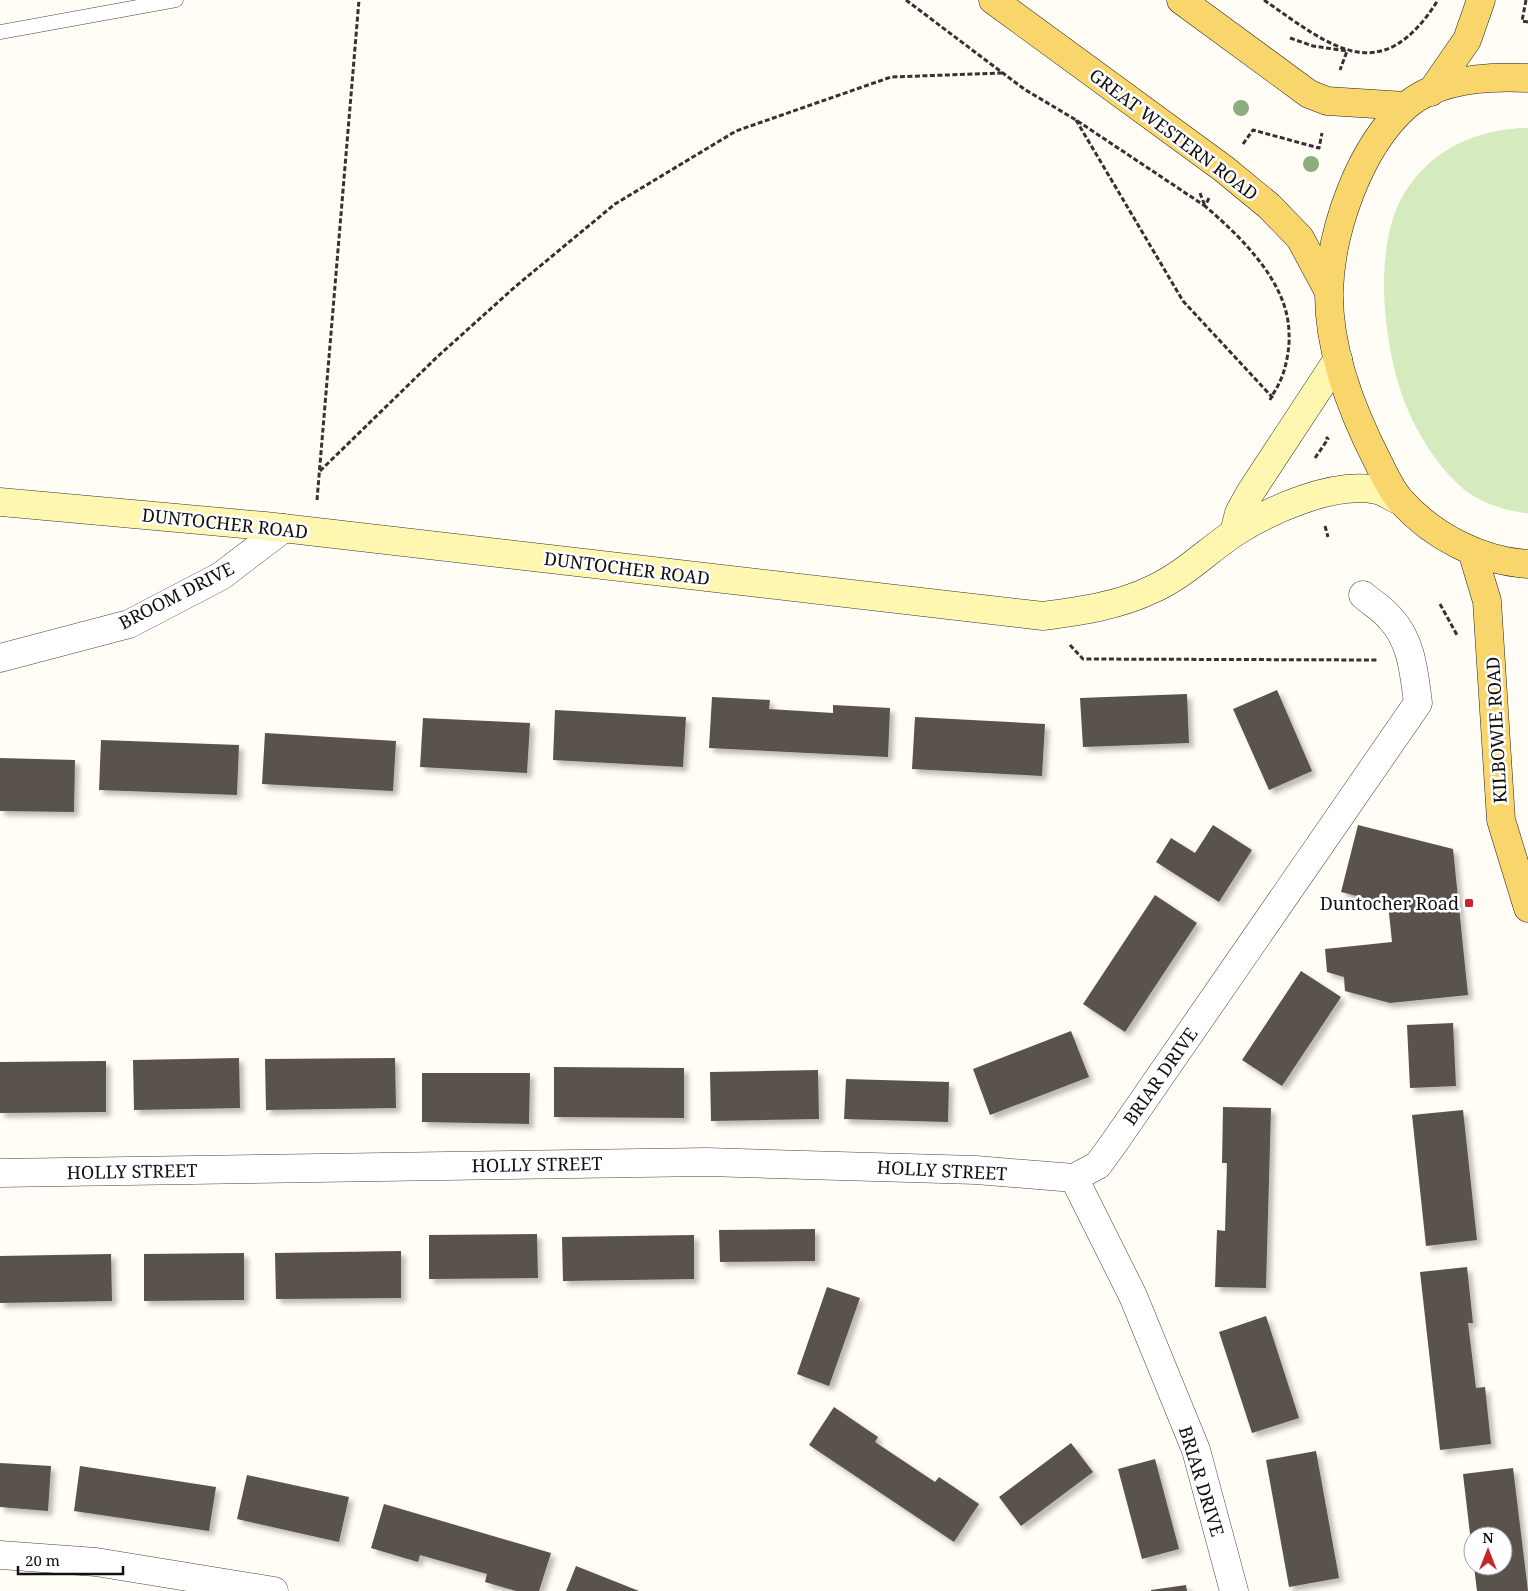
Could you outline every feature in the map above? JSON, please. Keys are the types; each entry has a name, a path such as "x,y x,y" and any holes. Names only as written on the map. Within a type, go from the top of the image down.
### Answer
{"main road":[{"name":"GREAT WESTERN ROAD","path":"993,0 1224,169 1269,206 1300,238 1329,292"},
{"path":"1182,0 1309,94 1327,100 1406,106"},
{"path":"1431,92 1467,40 1481,0"},
{"path":"1528,78 1480,78 1431,92 1406,106 1370,152 1345,206 1337,234 1329,292 1338,359 1355,412 1368,443 1401,501 1433,529 1472,551 1489,557 1528,564"},
{"path":"1234,533 1239,513 1250,493 1338,359"},
{"name":"DUNTOCHER ROAD","path":"0,502 284,528 1043,616 1100,608 1154,589 1200,561 1234,533 1297,501 1318,495 1360,488 1378,491 1401,501"},
{"name":"KILBOWIE ROAD","path":"1472,551 1487,601 1501,820 1528,908"}],"street":[{"name":"BROOM DRIVE","path":"0,658 129,624 221,576 284,528"},
{"name":"BRIAR DRIVE","path":"1234,1591 1196,1450 1133,1296 1074,1178 1098,1165 1114,1144 1418,703 1411,654 1401,632 1390,618 1363,595"},
{"name":"HOLLY STREET","path":"0,1173 707,1162 976,1170 1074,1178"},
{"path":"0,1555 96,1562 274,1591"}],"lane":[{"path":"0,32 176,0"}],"path":[{"path":"315,532 359,0"},
{"path":"906,0 1024,90 1076,120 1205,206"},
{"path":"1264,0 1325,42 1347,51 1365,53 1402,42 1418,27 1438,0"},
{"path":"1526,0 1522,21 1528,22"},
{"path":"320,471 437,358 509,292 615,204 736,131 891,77 1002,73"},
{"path":"1076,120 1183,301 1271,397 1328,439 1311,463 1328,537"},
{"path":"1043,616 1084,659 1381,660"}],"green space":[{"path":"1528,128 1528,513 1491,505 1473,496 1450,476 1428,447 1410,414 1397,379 1386,323 1384,293 1385,263 1389,234 1397,208 1409,186 1431,161 1457,144 1487,133"}],"building":[{"path":"1277,690 1312,771 1269,790 1233,709"},
{"path":"1187,694 1189,743 1083,747 1080,698"},
{"path":"712,697 770,700 769,709 833,713 833,705 890,708 888,757 709,748"},
{"path":"555,710 686,717 683,767 553,760"},
{"path":"915,717 1045,724 1042,776 912,769"},
{"path":"423,718 530,723 527,773 420,767"},
{"path":"265,733 396,741 393,791 262,784"},
{"path":"101,740 239,745 237,795 99,790"},
{"path":"0,758 75,760 74,812 0,811"},
{"path":"1213,825 1252,850 1219,902 1156,862 1171,838 1195,853"},
{"path":"1358,825 1453,849 1468,995 1390,1003 1345,991 1344,977 1327,972 1325,949 1392,942 1388,904 1341,892"},
{"path":"1155,895 1197,923 1125,1032 1083,1004"},
{"path":"1301,971 1341,997 1282,1086 1242,1060"},
{"path":"1453,1023 1456,1086 1410,1088 1407,1025"},
{"path":"1071,1031 1089,1077 990,1115 973,1069"},
{"path":"239,1058 240,1108 134,1110 133,1060"},
{"path":"395,1058 396,1108 266,1110 265,1059"},
{"path":"106,1061 106,1112 0,1113 0,1062"},
{"path":"554,1067 684,1068 684,1118 554,1117"},
{"path":"818,1070 819,1119 711,1121 710,1072"},
{"path":"422,1073 530,1073 529,1124 422,1122"},
{"path":"846,1079 949,1082 948,1122 844,1119"},
{"path":"1223,1107 1271,1108 1266,1288 1215,1287 1217,1230 1225,1231 1227,1163 1222,1163"},
{"path":"1463,1110 1477,1240 1426,1246 1412,1115"},
{"path":"815,1229 815,1261 720,1262 719,1230"},
{"path":"537,1234 538,1278 429,1279 429,1235"},
{"path":"694,1235 694,1279 563,1281 562,1237"},
{"path":"401,1251 401,1298 276,1299 275,1253"},
{"path":"244,1253 244,1300 144,1301 144,1254"},
{"path":"111,1254 112,1301 0,1303 0,1256"},
{"path":"1467,1267 1473,1323 1468,1323 1476,1388 1485,1387 1491,1444 1440,1450 1420,1272"},
{"path":"827,1287 860,1298 829,1386 797,1374"},
{"path":"1266,1316 1299,1418 1252,1433 1219,1332"},
{"path":"834,1407 878,1437 875,1442 935,1482 939,1477 979,1504 954,1542 809,1445"},
{"path":"1071,1443 1093,1472 1021,1526 999,1497"},
{"path":"1316,1451 1339,1578 1289,1587 1266,1460"},
{"path":"1155,1459 1179,1549 1142,1559 1118,1469"},
{"path":"0,1463 51,1466 48,1511 0,1507"},
{"path":"80,1466 216,1487 209,1531 74,1511"},
{"path":"1513,1468 1528,1591 1477,1591 1475,1576 1513,1576 1513,1526 1469,1526 1463,1474"},
{"path":"247,1475 349,1497 339,1542 237,1519"},
{"path":"384,1504 551,1553 539,1591 516,1591 485,1582 487,1574 420,1555 418,1562 371,1548"},
{"path":"576,1566 639,1591 566,1591"},
{"path":"1186,1585 1187,1591 1151,1591 1151,1590"}],"place":[{"name":"Duntocher Road","path":"1469,903"}]}
